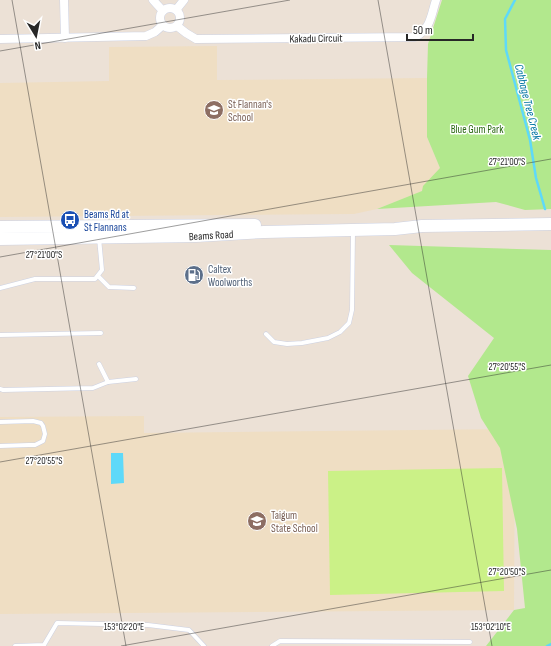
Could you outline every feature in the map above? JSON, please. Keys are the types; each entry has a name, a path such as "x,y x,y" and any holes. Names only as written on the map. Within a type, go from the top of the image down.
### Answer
{"main road":[{"name":"Beams Road","path":"0,226 396,223 422,226"},
{"name":"Beams Road","path":"0,239 196,236 422,226 551,224"}],"street":[{"path":"64,0 65,38"},
{"path":"153,0 163,11"},
{"path":"176,10 184,0"},
{"name":"Kakadu Circuit","path":"177,26 186,34 196,39 415,37 425,31 429,24 436,0"},
{"path":"168,8 176,10 181,18 179,24 171,28 163,25 160,17 163,11 168,8"},
{"path":"0,39 146,36 155,32 163,25"}],"lane":[{"path":"0,288 36,279 95,279 102,270 97,225"},
{"path":"266,334 274,342 287,344 328,338 340,332 349,323 352,310 353,230"},
{"path":"98,276 109,288 134,288"},
{"path":"0,335 101,333"},
{"path":"99,364 108,382"},
{"path":"0,389 93,388 108,382 136,379"},
{"path":"0,422 37,422 43,426 45,434 43,441 35,445 0,446"},
{"path":"15,646 44,645 57,622 148,625 189,630 204,646"},
{"path":"272,646 280,641 470,642"}],"shaded area":[{"name":"St Flannan's School","path":"217,46 217,80 427,78 427,137 446,182 377,209 354,214 0,217 0,83 109,81 109,47"},
{"name":"Taigum State School","path":"144,416 144,433 515,429 514,610 0,614 0,417"}],"green space":[{"name":"Blue Gum Park","path":"442,0 551,0 551,209 525,210 496,202 377,209 422,191 423,186 440,168 427,137 427,78 428,44"},
{"path":"389,245 551,250 551,646 486,646 514,610 525,608 517,529 500,448 481,418 468,376 494,338 412,273"},
{"path":"502,468 504,591 330,595 328,471"}],"water":[{"path":"111,453 123,453 124,483 111,484"}],"waterway":[{"name":"Cabbage Tree Creek","path":"515,0 505,19 506,50 530,140 536,178 545,209"},
{"name":"Cabbage Tree Creek","path":"547,646 551,644"}],"place":[{"name":"St Flannan's School","path":"214,110"},
{"name":"Beams Rd at St Flannans","path":"70,220"},
{"name":"Caltex Woolworths","path":"194,275"},
{"name":"Taigum State School","path":"257,521"}]}
